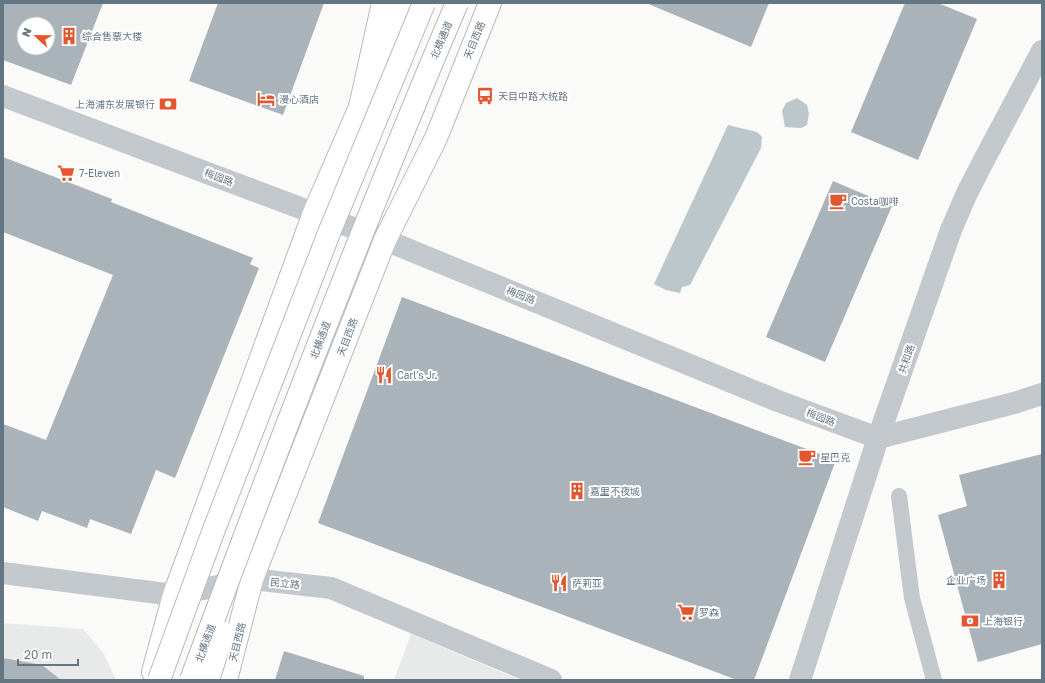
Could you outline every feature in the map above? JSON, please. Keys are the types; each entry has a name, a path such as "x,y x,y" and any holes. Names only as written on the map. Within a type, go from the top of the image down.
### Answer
{"main road":[{"path":"360,107 383,3"},
{"path":"150,680 174,595 314,213 360,107 402,3"},
{"path":"159,680 328,233 424,3"},
{"name":"北横通道","path":"191,680 356,245 457,3"},
{"name":"天目西路","path":"226,680 252,579 385,240 436,138 490,3"},
{"path":"208,680 248,552 272,464"},
{"path":"203,680 220,624 252,579"}],"street":[{"name":"共和路","path":"800,680 878,438 937,268 967,193 1042,51"},
{"name":"梅园路","path":"3,96 385,240 778,401 878,438"},
{"path":"878,438 1014,403 1042,394"},
{"path":"900,496 912,598 934,680"},
{"name":"民立路","path":"3,573 174,595 252,579 331,588 551,680"}],"shaded area":[{"path":"797,98 807,105 809,114 807,125 801,128 785,127 782,111 786,103"},
{"path":"728,125 757,132 762,137 761,148 690,285 682,287 680,293 666,290 654,284"},
{"path":"3,623 83,629 104,654 116,680 3,680"},
{"path":"411,634 520,680 394,680"}],"building":[{"name":"综合售票大楼","path":"3,3 103,3 71,85 3,60"},
{"path":"218,3 324,3 283,115 189,81"},
{"path":"646,3 769,3 751,47"},
{"path":"905,3 938,3 977,19 918,160 851,132"},
{"path":"3,157 112,199 111,202 253,258 250,264 259,268 175,478 156,470 131,534 90,519 87,528 42,511 38,521 3,507 3,424 46,440 113,275 3,232"},
{"path":"833,181 892,206 825,362 766,337"},
{"name":"嘉里不夜城","path":"402,297 836,460 754,680 737,680 318,523"},
{"name":"企业广场","path":"1042,454 1042,644 978,662 938,515 967,506 959,475"},
{"path":"284,651 364,676 364,680 275,680"},
{"path":"3,658 42,665 61,680 3,680"}],"place":[{"name":"综合售票大楼","path":"69,36"},
{"name":"天目中路大统路","path":"485,96"},
{"name":"漫心酒店","path":"266,99"},
{"name":"上海浦东发展银行","path":"168,104"},
{"name":"7-Eleven","path":"66,173"},
{"name":"Costa咖啡","path":"838,201"},
{"name":"Carl's Jr.","path":"384,375"},
{"name":"星巴克","path":"807,457"},
{"name":"嘉里不夜城","path":"577,491"},
{"name":"企业广场","path":"999,580"},
{"name":"萨莉亚","path":"559,583"},
{"name":"罗森","path":"686,612"},
{"name":"上海银行","path":"970,621"}]}
